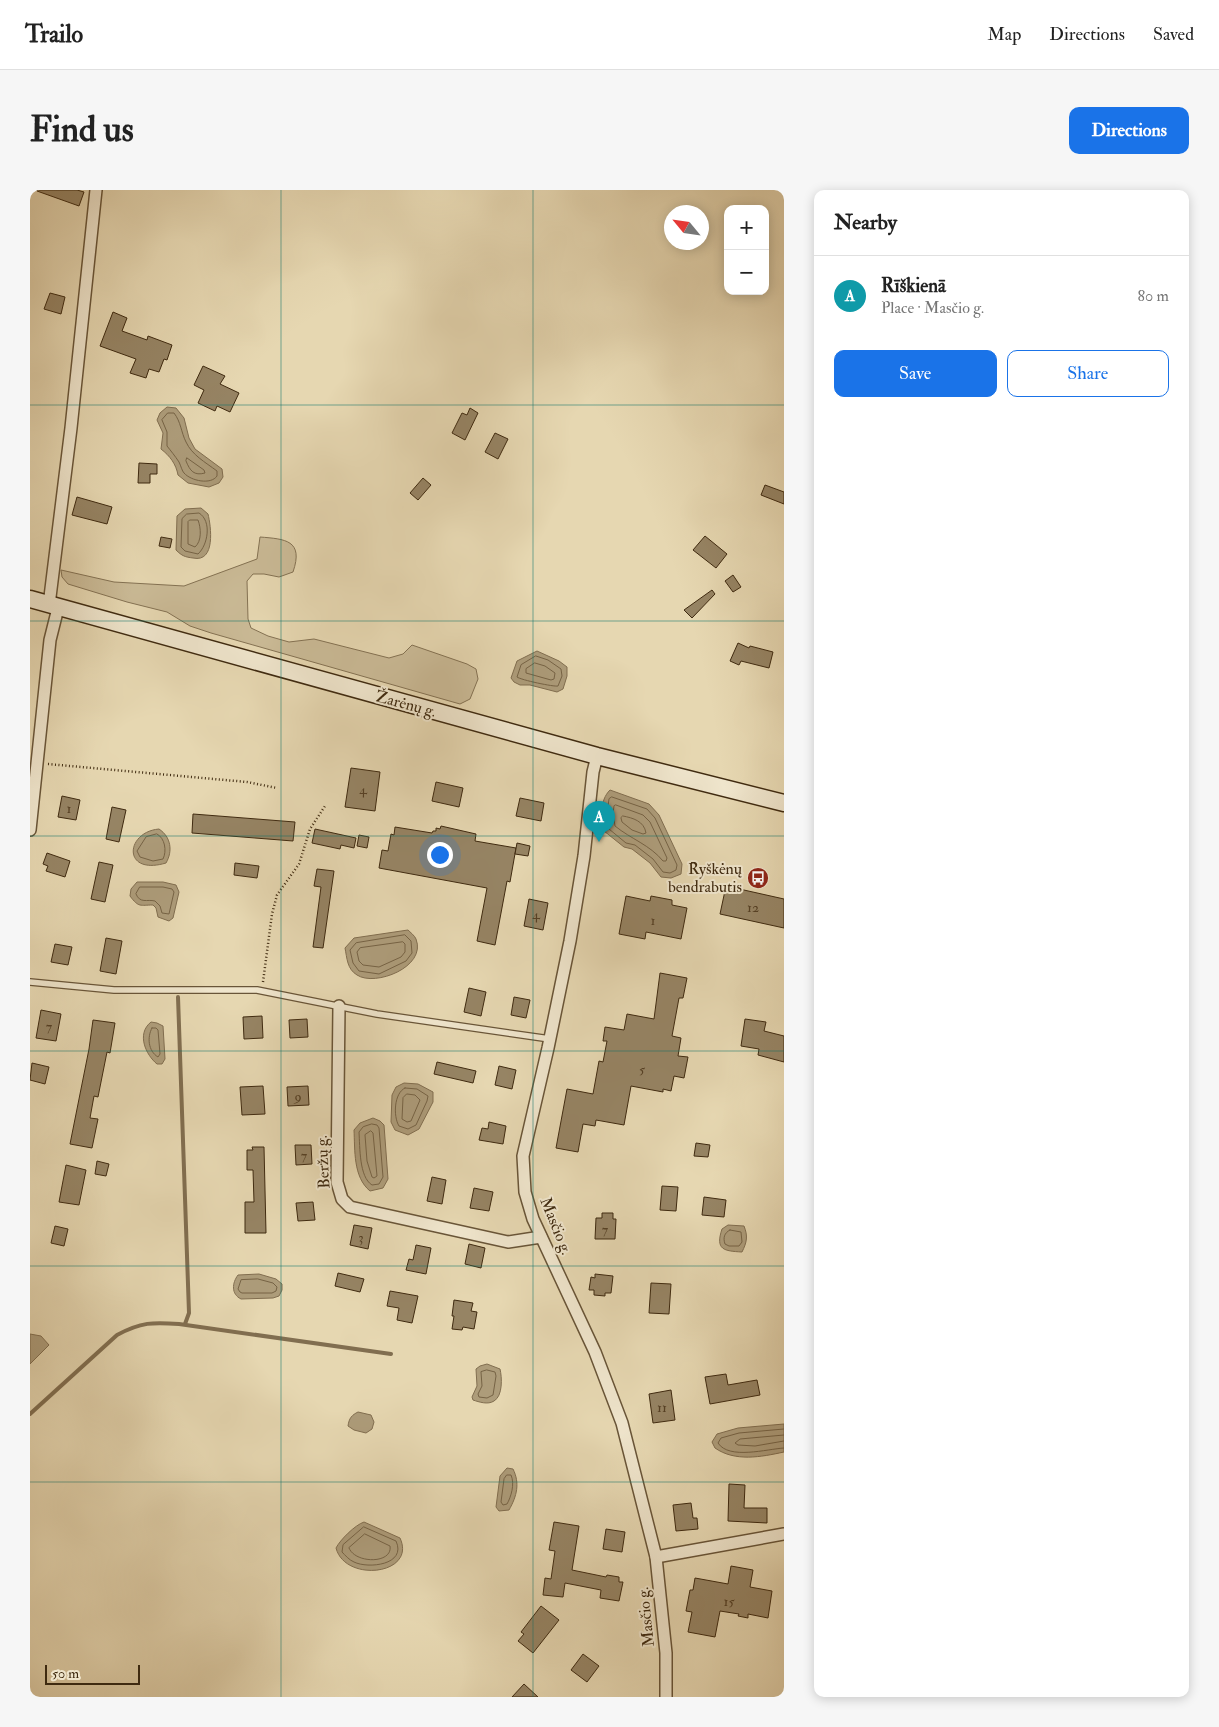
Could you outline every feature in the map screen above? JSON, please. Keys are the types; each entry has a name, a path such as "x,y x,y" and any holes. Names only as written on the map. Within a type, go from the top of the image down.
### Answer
{"main road":[{"name":"Žarėnų g.","path":"30,599 597,756 784,803"}],"street":[{"path":"30,830 34,767 50,640 96,190"},
{"name":"Masčio g.","path":"597,756 592,778 584,856 570,941 523,1156 525,1192 533,1219 594,1352 622,1423 656,1557 666,1653 666,1697"},
{"name":"Beržų g.","path":"338,1006 337,1182 342,1199 350,1207 508,1242 541,1237"},
{"path":"656,1557 784,1534"}],"lane":[{"path":"30,982 114,990 262,990 377,1014 550,1039"}],"path":[{"path":"34,767 247,782 277,788"},
{"path":"262,990 272,914 277,895 299,864 310,829 325,806"}],"shaded area":[{"path":"260,537 290,543 296,553 296,561 293,572 279,577 253,574 247,581 248,619 251,628 268,636 289,642 314,639 389,658 403,654 412,645 467,664 476,669 478,679 470,699 460,704 211,633 190,626 167,612 68,584 62,577 61,570 114,582 184,586 257,559"}],"water":[{"path":"167,407 176,408 184,418 189,438 195,449 222,469 223,477 219,483 209,487 188,483 178,475 172,460 161,449 163,433 157,420 160,413"},
{"path":"201,508 208,514 211,535 209,549 200,558 186,557 176,550 177,516 185,509"},
{"path":"537,651 559,661 567,667 567,676 563,689 557,692 530,685 520,685 511,678 517,661"},
{"path":"610,790 649,804 659,815 682,864 681,874 671,878 661,877 650,863 632,849 624,847 604,831 603,804"},
{"path":"159,829 166,836 170,844 170,854 166,863 142,864 135,859 133,852 135,845 140,837 148,832"},
{"path":"137,882 163,882 176,885 179,892 173,918 169,921 158,917 156,908 153,905 140,905 130,896 131,889"},
{"path":"408,930 415,938 417,949 414,958 407,966 397,972 375,978 365,978 351,970 345,948 354,938"},
{"path":"151,1022 163,1026 165,1059 162,1064 157,1064 153,1060 144,1044 144,1032"},
{"path":"404,1083 418,1084 433,1092 433,1102 419,1129 408,1135 395,1130 391,1122 392,1095 396,1087"},
{"path":"373,1118 384,1125 388,1179 383,1188 370,1191 364,1185 358,1171 354,1130 360,1123"},
{"path":"728,1225 744,1226 746,1239 742,1252 726,1250 721,1245 720,1236 722,1229"},
{"path":"259,1274 276,1279 282,1284 279,1296 273,1298 241,1299 235,1294 235,1281 238,1275"},
{"path":"30,1334 41,1336 49,1345 30,1364"},
{"path":"487,1364 500,1369 501,1381 497,1399 486,1403 473,1400 472,1397 477,1386 476,1369"},
{"path":"358,1412 371,1415 374,1422 372,1429 366,1433 354,1430 348,1426 351,1417"},
{"path":"784,1424 784,1452 757,1457 740,1457 715,1448 712,1442 717,1434 738,1428"},
{"path":"507,1468 513,1469 517,1490 509,1510 499,1511 496,1507 500,1476"},
{"path":"364,1522 400,1538 402,1550 398,1560 390,1567 378,1570 365,1570 352,1566 342,1559 336,1548 348,1533"}],"building":[{"path":"37,190 77,190 84,192 79,206"},
{"path":"50,293 65,297 61,314 44,309"},
{"path":"113,312 127,318 122,331 147,340 148,336 172,345 167,360 164,359 159,372 149,369 146,378 130,373 136,359 100,346"},
{"path":"203,366 225,376 220,384 239,393 230,412 217,406 215,411 198,403 204,390 194,385"},
{"path":"470,408 478,413 465,440 452,433 462,413 467,415"},
{"path":"495,433 508,439 498,459 485,452"},
{"path":"139,463 157,464 157,474 150,474 150,483 138,483"},
{"path":"423,478 431,485 418,500 410,493"},
{"path":"765,485 784,492 784,504 761,495"},
{"path":"77,497 112,507 107,524 72,515"},
{"path":"705,536 727,554 716,568 693,550"},
{"path":"161,537 172,539 170,548 159,546"},
{"path":"733,575 741,587 733,592 725,581"},
{"path":"712,590 715,594 692,618 684,610"},
{"path":"738,643 749,648 750,646 773,652 769,668 741,661 739,665 730,661"},
{"path":"351,768 380,772 375,811 345,807"},
{"path":"436,782 463,788 459,807 432,801"},
{"path":"62,796 80,800 76,820 58,817"},
{"path":"520,798 544,803 541,821 516,816"},
{"path":"112,807 126,810 119,842 106,839"},
{"path":"193,814 295,822 293,841 192,833"},
{"path":"441,826 476,834 475,841 516,848 510,882 507,881 495,945 477,941 487,888 379,868 382,850 388,851 391,834 394,835 395,827 432,833 436,831 436,828 440,829"},
{"path":"315,829 356,838 354,848 341,845 340,849 312,843"},
{"path":"359,835 369,837 367,848 357,846"},
{"path":"517,843 530,846 528,856 515,854"},
{"path":"47,853 70,861 65,877 46,871 48,866 43,864"},
{"path":"99,862 113,865 105,902 91,899"},
{"path":"235,863 259,866 257,878 234,875"},
{"path":"317,869 334,871 323,948 313,947 321,887 314,886"},
{"path":"726,886 784,899 784,928 720,914"},
{"path":"626,896 650,901 651,896 672,900 672,905 687,908 681,939 646,932 645,939 619,934"},
{"path":"529,899 548,903 543,930 524,926"},
{"path":"106,938 122,941 116,974 100,971"},
{"path":"55,944 72,947 68,965 51,962"},
{"path":"660,973 687,978 683,998 679,998 672,1036 681,1038 678,1056 688,1057 684,1078 674,1076 671,1091 663,1089 663,1092 631,1086 624,1125 596,1120 595,1126 583,1124 578,1152 556,1148 567,1089 593,1094 599,1061 603,1062 607,1041 603,1041 605,1027 624,1030 627,1014 654,1019"},
{"path":"469,988 486,992 481,1016 464,1012"},
{"path":"514,997 530,1000 526,1018 511,1015"},
{"path":"41,1010 61,1014 56,1041 36,1038"},
{"path":"262,1016 263,1038 244,1039 243,1017"},
{"path":"307,1019 308,1037 290,1038 289,1020"},
{"path":"745,1019 766,1022 764,1031 784,1036 784,1062 758,1055 759,1049 741,1046"},
{"path":"93,1020 115,1023 110,1053 107,1052 98,1097 94,1096 90,1118 98,1119 92,1148 70,1144"},
{"path":"437,1062 476,1071 473,1083 434,1074"},
{"path":"32,1063 49,1067 45,1084 30,1080"},
{"path":"499,1066 516,1070 512,1089 495,1085"},
{"path":"263,1086 265,1114 242,1115 240,1087"},
{"path":"308,1086 309,1105 288,1106 287,1087"},
{"path":"489,1122 506,1126 503,1144 479,1140 482,1128 488,1129"},
{"path":"696,1143 710,1145 708,1157 694,1156"},
{"path":"295,1145 311,1145 312,1164 296,1165"},
{"path":"252,1147 264,1147 266,1233 245,1233 245,1202 254,1202 253,1170 247,1170 247,1150 253,1150"},
{"path":"97,1161 109,1164 106,1176 95,1174"},
{"path":"66,1165 86,1170 79,1205 59,1202"},
{"path":"432,1177 446,1180 442,1204 427,1201"},
{"path":"662,1186 678,1187 676,1211 660,1210"},
{"path":"474,1188 493,1192 489,1211 470,1208"},
{"path":"704,1197 726,1200 724,1217 702,1215"},
{"path":"313,1202 315,1220 298,1221 296,1203"},
{"path":"602,1213 613,1213 613,1219 616,1219 615,1239 595,1239 596,1218 602,1218"},
{"path":"354,1225 372,1228 368,1249 350,1245"},
{"path":"55,1226 68,1229 64,1246 51,1243"},
{"path":"469,1244 485,1248 481,1268 465,1264"},
{"path":"416,1245 431,1248 426,1274 406,1270 409,1259 413,1260"},
{"path":"338,1273 364,1279 360,1292 335,1286"},
{"path":"595,1274 613,1276 611,1293 605,1293 605,1296 594,1295 594,1290 589,1290 591,1277 595,1278"},
{"path":"651,1283 671,1284 669,1314 649,1313"},
{"path":"390,1291 418,1296 412,1323 397,1320 399,1308 387,1306"},
{"path":"454,1300 473,1303 471,1311 477,1312 474,1329 463,1327 462,1330 452,1329"},
{"path":"726,1374 728,1385 757,1380 760,1395 710,1404 705,1377"},
{"path":"671,1390 675,1420 653,1423 649,1394"},
{"path":"729,1484 745,1485 744,1508 767,1508 767,1523 728,1521"},
{"path":"691,1503 693,1518 697,1518 698,1529 676,1531 673,1505"},
{"path":"554,1522 579,1526 572,1570 606,1577 607,1575 619,1577 619,1582 623,1582 619,1601 600,1598 601,1590 565,1583 563,1597 543,1595 545,1578 551,1579 555,1551 549,1550"},
{"path":"606,1529 625,1532 622,1552 603,1549"},
{"path":"731,1566 753,1570 750,1587 772,1591 768,1618 748,1614 748,1618 738,1616 739,1614 720,1611 715,1637 688,1632 692,1612 686,1611 690,1590 693,1590 695,1578 728,1584"},
{"path":"541,1606 559,1620 533,1653 518,1641 524,1634 521,1632"},
{"path":"583,1654 599,1666 587,1682 571,1670"},
{"path":"524,1684 538,1697 512,1697"}],"waterway":[{"path":"178,997 189,1313 185,1324"},
{"path":"30,1414 117,1335 140,1325 179,1324 391,1354"}],"place":[{"name":"Rīškienā","path":"599,842"},
{"name":"Ryškėnų bendrabutis","path":"758,878"}]}
